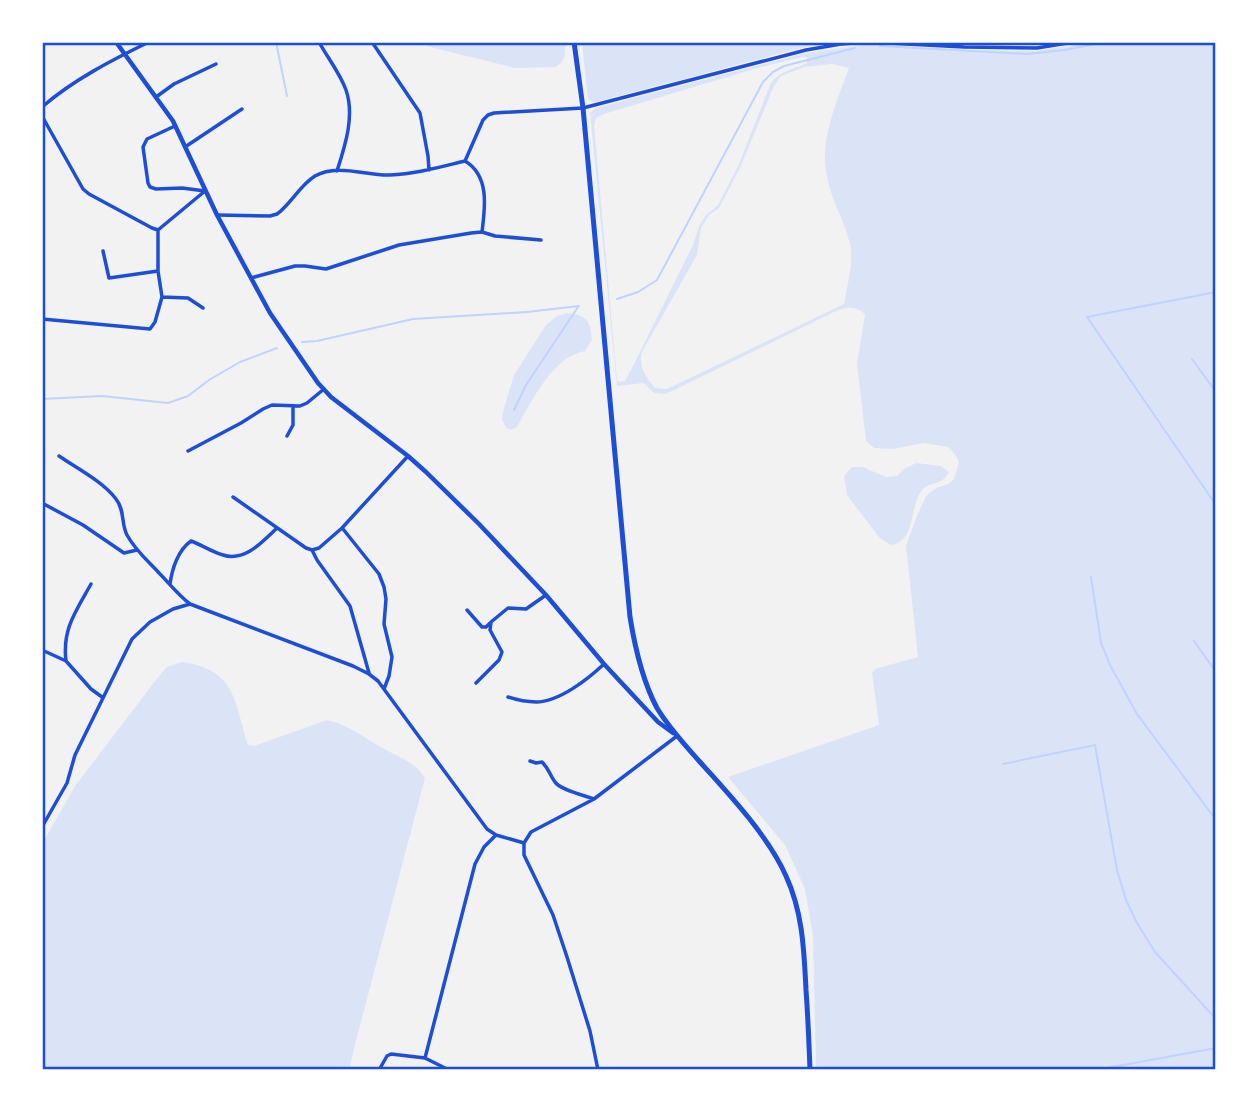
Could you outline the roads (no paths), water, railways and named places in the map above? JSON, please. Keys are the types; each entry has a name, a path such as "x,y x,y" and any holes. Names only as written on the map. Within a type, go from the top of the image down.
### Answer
{"highway":[{"path":"574,42 583,108 630,617 639,663 658,709 677,736 729,794 770,848 785,873 802,925 810,1070"}],"main road":[{"path":"116,42 173,121 205,191 251,278 276,323 318,383 331,397 408,456 479,524 658,722 677,736"}],"street":[{"path":"42,107 68,87 149,42"},
{"path":"319,42 346,88 349,105 349,120 337,171"},
{"path":"372,42 420,113 429,170"},
{"path":"464,161 488,115 583,108 806,50 868,42 1037,48 1074,42"},
{"path":"156,97 216,64"},
{"path":"185,147 242,109"},
{"path":"42,116 83,189 158,230"},
{"path":"175,126 145,142 143,148 148,183 156,189 205,191"},
{"path":"217,215 277,214 316,175 326,172 388,175 429,170 464,161 471,165 479,176 484,191 482,232"},
{"path":"158,230 205,191"},
{"path":"42,319 150,329 155,322 162,297 158,271 158,230"},
{"path":"251,278 295,266 326,269 399,245 482,232 495,236 541,240"},
{"path":"103,251 109,278 158,271"},
{"path":"162,297 188,298 203,308"},
{"path":"188,452 263,409 272,405 293,406 307,402 324,389"},
{"path":"287,436 293,425 293,406"},
{"path":"59,456 99,483 117,500 128,537 137,550 178,595 190,604 353,666 379,681 487,829 496,835 524,843"},
{"path":"233,497 312,550 319,548 342,528 408,456"},
{"path":"42,503 83,525 124,553 137,550"},
{"path":"170,584 171,573 187,543 191,541 225,556 243,555 254,549 276,528"},
{"path":"342,528 379,574 384,587 384,624 392,657 384,690"},
{"path":"312,550 350,606 369,674"},
{"path":"66,661 66,635 91,584"},
{"path":"467,610 482,627 486,627 508,608 526,609 546,595"},
{"path":"42,827 67,783 75,755 132,639 150,622 173,609 190,604"},
{"path":"476,683 499,660 502,652 490,630 491,622"},
{"path":"42,650 66,661 91,689 102,697"},
{"path":"508,697 536,702 549,701 579,685 604,664"},
{"path":"598,1070 590,1031 568,957 553,915 524,855 524,843 531,832 594,799 677,736"},
{"path":"530,761 542,762 550,770 559,787 594,799"},
{"path":"425,1058 475,864 484,846 496,835"},
{"path":"379,1070 382,1062 391,1054 425,1058 449,1070"}],"waterway":[{"path":"276,42 287,96"},
{"path":"880,46 1027,54 1107,42"},
{"path":"617,299 638,292 657,280 763,82 784,66 855,48"},
{"path":"1216,292 1087,317 1216,505"},
{"path":"302,342 413,319 579,306"},
{"path":"514,410 526,385 578,307"},
{"path":"42,399 102,396 168,403 188,396 240,362 277,348"},
{"path":"1192,359 1216,392"},
{"path":"1091,577 1101,643 1110,665 1137,714 1216,820"},
{"path":"1194,641 1216,672"},
{"path":"1003,764 1095,745 1117,870 1126,900 1155,952 1216,1019"},
{"path":"1096,1070 1216,1048"}]}
